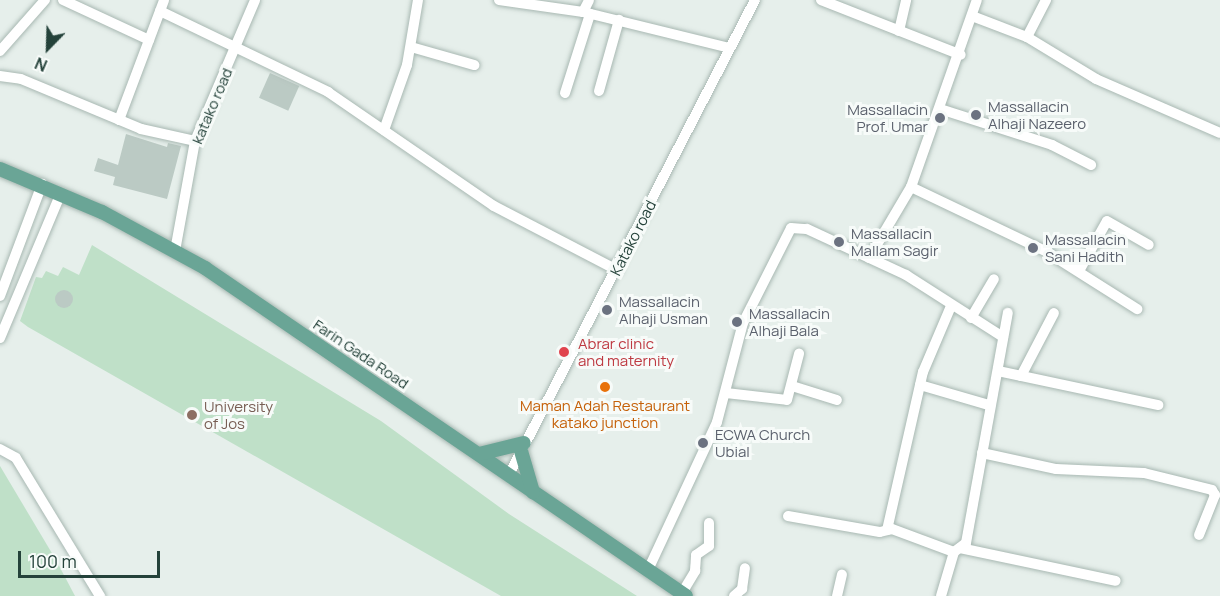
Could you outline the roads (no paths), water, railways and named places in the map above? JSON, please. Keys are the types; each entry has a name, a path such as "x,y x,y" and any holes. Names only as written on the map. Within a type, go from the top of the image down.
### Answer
{"main road":[{"name":"Farin Gada Road","path":"0,169 42,184 175,251 684,594"},
{"path":"479,454 523,447 533,492"}],"street":[{"path":"0,51 45,0"},
{"path":"63,0 149,40"},
{"path":"119,120 164,0"},
{"name":"katako road","path":"175,251 195,141 237,50 255,0"},
{"path":"384,130 411,47 418,0"},
{"path":"499,0 586,13 730,48"},
{"path":"565,93 589,0"},
{"name":"Katako road","path":"509,475 755,0"},
{"path":"821,0 961,55"},
{"path":"899,31 906,0"},
{"path":"869,258 911,187 961,55 977,0"},
{"path":"1027,37 1046,0"},
{"path":"160,11 328,92 494,206 617,270"},
{"path":"972,16 1027,37 1096,79 1220,133"},
{"path":"599,91 619,20"},
{"path":"411,47 474,65"},
{"path":"0,76 21,79 119,120 195,141"},
{"path":"940,109 1052,144 1091,165"},
{"path":"0,296 42,184"},
{"path":"911,187 1079,271 1137,309"},
{"path":"0,338 61,193"},
{"path":"1079,271 1103,223 1149,245"},
{"path":"648,570 726,393 743,323 791,228 807,229 929,288 951,306 1003,337"},
{"path":"971,318 994,279"},
{"path":"887,530 920,385 951,306"},
{"path":"941,596 957,550 966,543 989,405 998,371 1008,313"},
{"path":"1021,376 1054,313"},
{"path":"726,393 787,400 799,354"},
{"path":"998,371 1158,405"},
{"path":"920,385 989,405"},
{"path":"792,386 837,400"},
{"path":"0,449 16,458 100,596"},
{"path":"982,453 1056,469 1144,473 1212,490 1215,495 1199,535"},
{"path":"788,516 887,530 957,550 1116,581"},
{"path":"684,594 695,571 696,555 709,546 709,523"},
{"path":"734,596 742,589 745,568"},
{"path":"837,596 842,575"}],"place":[{"name":"Massallacin Alhaji Nazeero","path":"976,115"},
{"name":"Massallacin Prof. Umar","path":"940,118"},
{"name":"Massallacin Mallam Sagir","path":"839,242"},
{"name":"Massallacin Sani Hadith","path":"1033,248"},
{"name":"Massallacin Alhaji Usman","path":"607,310"},
{"name":"Massallacin Alhaji Bala","path":"737,322"},
{"name":"Abrar clinic and maternity","path":"564,352"},
{"name":"Maman Adah Restaurant katako junction","path":"605,387"},
{"name":"University of Jos","path":"192,415"},
{"name":"ECWA Church Ubial","path":"703,443"}]}
